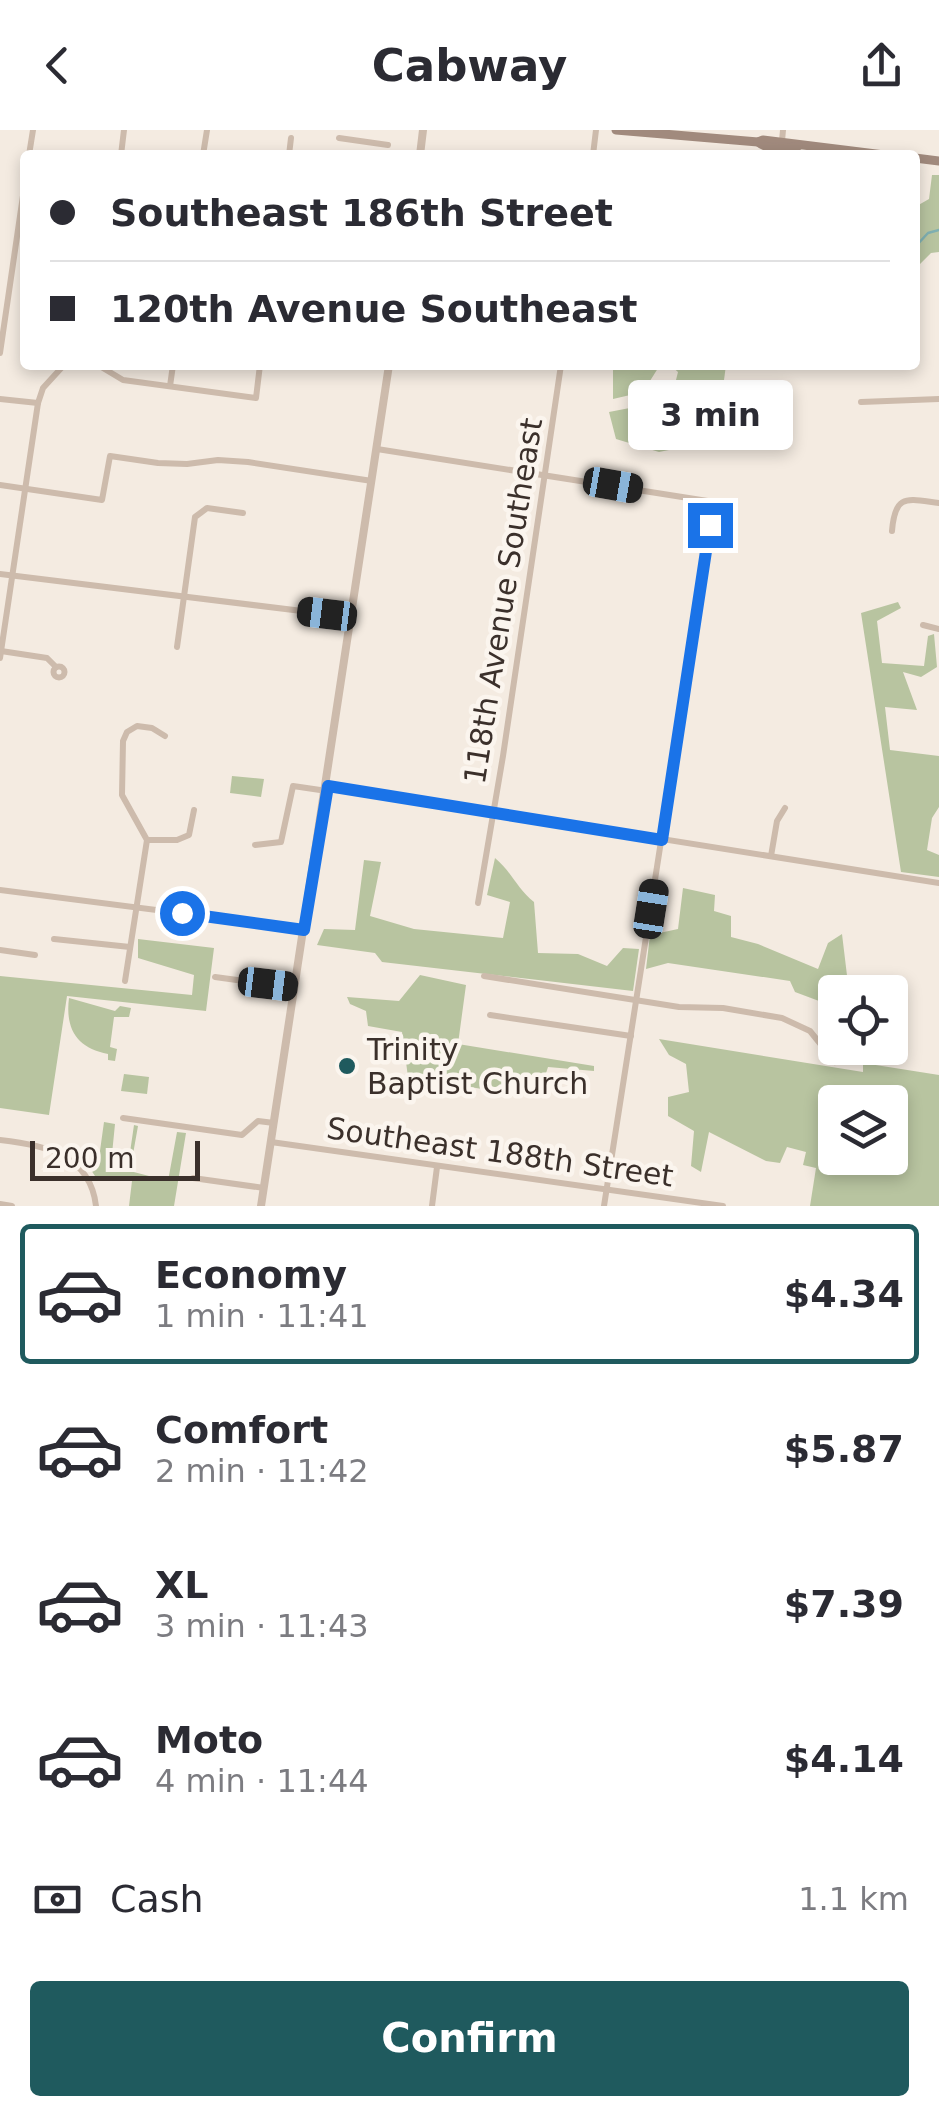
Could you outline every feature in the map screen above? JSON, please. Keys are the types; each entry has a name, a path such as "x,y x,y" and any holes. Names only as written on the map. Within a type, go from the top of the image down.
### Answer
{"main road":[{"path":"616,130 738,135 762,146 794,150"},
{"path":"758,142 782,136"}],"street":[{"path":"290,150 292,138"},
{"path":"339,138 388,144"},
{"path":"367,150 368,142"},
{"path":"0,353 20,216"},
{"path":"56,667 48,658 1,654 38,404 43,388 59,370"},
{"path":"106,370 123,380 256,398 259,370"},
{"path":"170,386 173,370"},
{"path":"261,1206 388,370"},
{"name":"118th Avenue Southeast","path":"478,902 560,370"},
{"path":"0,398 38,404"},
{"path":"861,402 939,399"},
{"path":"378,448 714,502 604,1206"},
{"path":"0,485 102,500 110,456 173,464 248,462 372,481"},
{"path":"892,531 893,512 899,502 939,502"},
{"path":"177,648 195,517 207,508 244,513"},
{"path":"0,574 353,617"},
{"path":"922,625 939,628"},
{"path":"125,981 146,840 122,795 122,747 127,732 137,726 166,736"},
{"path":"255,845 281,842 292,786 494,812 939,882"},
{"path":"771,856 778,821 785,808"},
{"path":"146,840 184,839 189,834 194,810"},
{"path":"0,890 304,930"},
{"path":"54,939 130,948"},
{"path":"0,950 35,955"},
{"path":"484,976 679,1007 723,1008 792,1020 818,1040"},
{"path":"214,977 295,988"},
{"path":"490,1014 632,1036"},
{"path":"122,1118 242,1136 258,1121 274,1123"},
{"path":"0,1140 44,1146 67,1156 88,1180 96,1206"},
{"name":"Southeast 188th Street","path":"272,1142 723,1206"},
{"path":"432,1206 437,1167"},
{"path":"193,1178 264,1188"},
{"path":"0,1204 12,1206"}],"green space":[{"path":"932,175 939,175 939,252 931,253 920,264 920,204 929,199"},
{"path":"613,370 657,370 643,392 613,399"},
{"path":"676,370 725,370 724,380 736,385 694,445 659,452 616,439 609,412 671,400"},
{"path":"898,602 901,608 877,621 882,663 924,666 928,636 934,634 937,667 921,677 903,672 917,710 885,707 890,750 939,756 939,807 932,818 927,850 939,855 939,877 901,872 861,613"},
{"path":"232,776 264,779 261,797 230,793"},
{"path":"495,858 534,902 538,953 578,954 607,966 623,948 639,949 633,991 382,962 375,953 317,945 324,929 355,930 364,860 381,862 370,916 414,929 503,938 510,902 487,895"},
{"path":"683,888 715,895 714,911 731,916 731,937 818,969 828,943 842,934 847,975 818,975 818,1001 795,992 790,981 668,963 646,969 650,935 678,929"},
{"path":"138,939 214,948 206,1011 67,996 49,1115 0,1108 0,976 192,995 194,975 138,958"},
{"path":"420,975 466,985 458,1044 594,1066 594,1071 548,1067 538,1098 408,1077 402,1032 368,1026 366,1011 350,1004 347,997 399,1001"},
{"path":"69,998 115,1011 120,1006 131,1008 129,1017 114,1017 110,1047 117,1049 115,1061 75,1035 69,1019"},
{"path":"659,1039 863,1072 863,1065 876,1065 939,1075 939,1206 810,1206 816,1168 803,1165 806,1152 787,1147 780,1163 766,1161 709,1132 701,1172 691,1166 694,1131 668,1116 668,1097 689,1092 686,1064 669,1055"},
{"path":"124,1074 149,1077 147,1094 121,1091"},
{"path":"104,1122 115,1124 111,1164 128,1166 134,1125 138,1126 130,1171 168,1181 177,1132 186,1133 174,1206 129,1206 132,1181 95,1176 89,1167 99,1158"}],"waterway":[{"path":"920,242 928,233 939,230"}],"place":[{"name":"Trinity Baptist Church","path":"347,1066"}],"route":[{"path":"182,913 304,930 328,786 662,840 710,525"}]}
